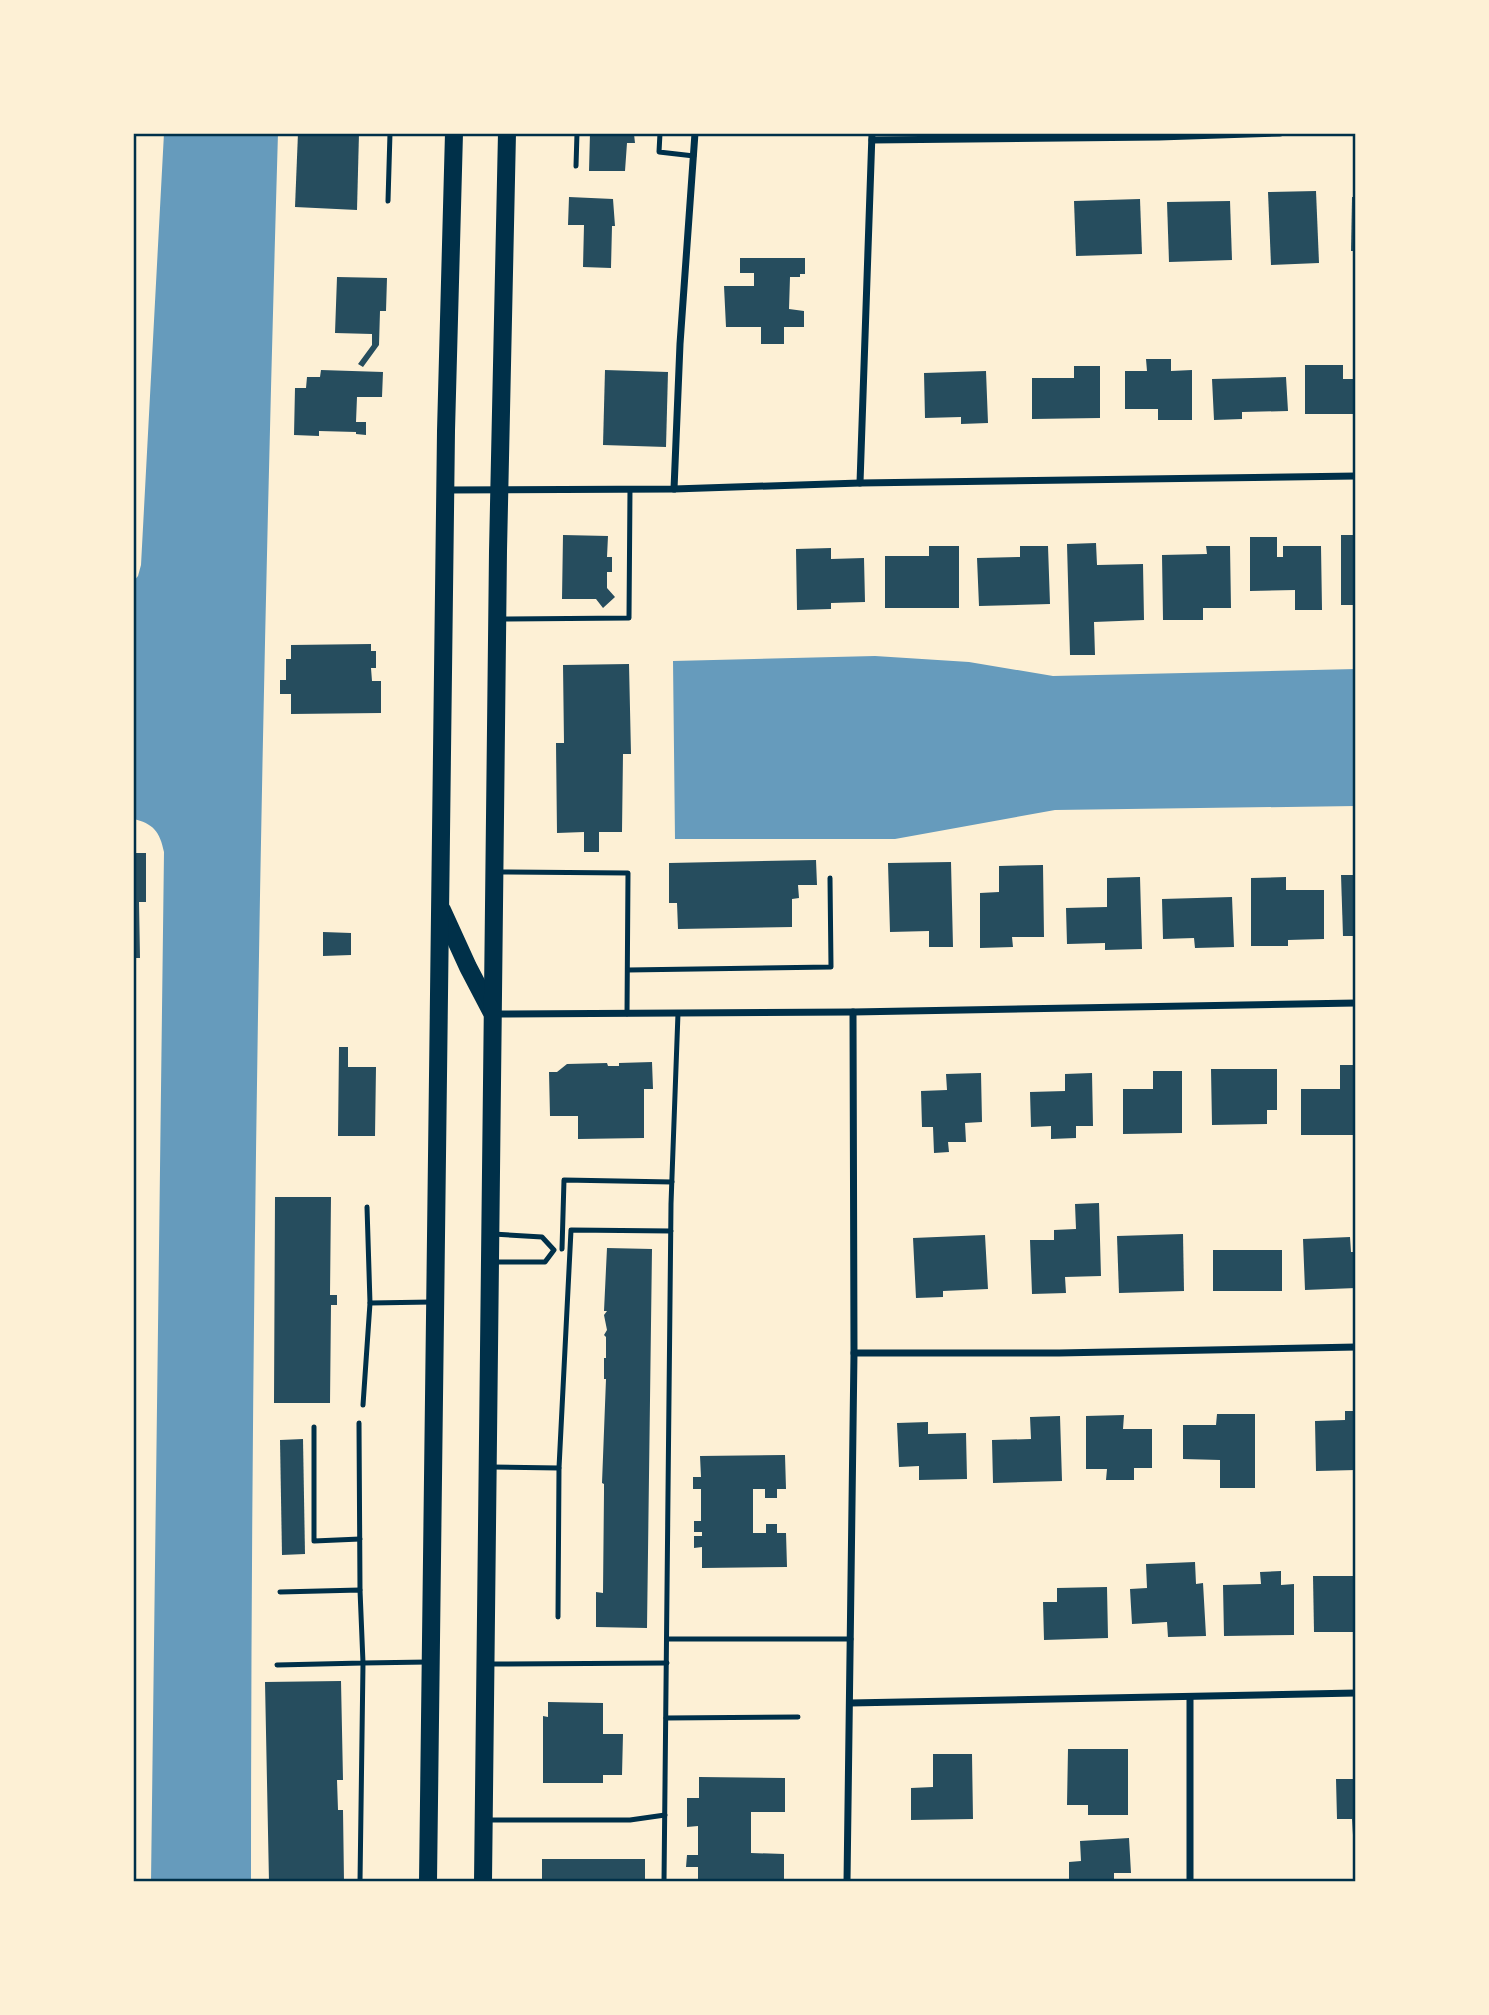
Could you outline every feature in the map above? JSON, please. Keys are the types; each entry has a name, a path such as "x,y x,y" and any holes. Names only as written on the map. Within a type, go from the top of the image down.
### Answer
{"main road":[{"path":"428,1882 445,490 454,133"},
{"path":"483,1882 497,619 508,133"},
{"path":"439,903 493,1014"}],"street":[{"path":"674,489 680,344 695,133"},
{"path":"860,483 870,135 1159,137 1280,133"},
{"path":"445,490 674,489 860,483 1356,476"},
{"path":"493,1014 853,1012 1356,1003"},
{"path":"848,1882 854,1353 853,1012"},
{"path":"854,1353 1059,1353 1356,1347"},
{"path":"850,1703 1356,1693"},
{"path":"1190,1697 1190,1882"}],"lane":[{"path":"387,201 390,133"},
{"path":"576,166 577,133"},
{"path":"660,133 659,152 694,156"},
{"path":"497,619 629,618 630,489"},
{"path":"494,872 628,873 627,1014"},
{"path":"628,970 831,967 830,878"},
{"path":"664,1882 671,1231 678,1013"},
{"path":"562,1249 565,1180 672,1182"},
{"path":"363,1405 370,1303 367,1207"},
{"path":"558,1617 559,1468 571,1230 671,1231"},
{"path":"490,1234 542,1237 554,1250"},
{"path":"490,1262 545,1262 554,1250 570,1249"},
{"path":"370,1303 435,1302"},
{"path":"359,1423 363,1663 360,1882"},
{"path":"314,1427 314,1541 360,1539"},
{"path":"488,1467 559,1468"},
{"path":"281,1592 360,1590"},
{"path":"667,1639 850,1639"},
{"path":"277,1665 431,1662"},
{"path":"485,1664 667,1663"},
{"path":"666,1718 798,1717"},
{"path":"484,1821 630,1820 665,1815"}],"water":[{"path":"164,133 278,133 258,1008 251,1882 151,1882 164,852 160,839 151,826 133,819 133,582 141,565"},
{"path":"875,656 969,662 1053,676 1356,669 1356,806 1055,810 895,839 675,839 673,661"}],"building":[{"path":"298,133 359,133 357,210 295,207"},
{"path":"590,133 634,134 635,143 627,143 625,171 589,171"},
{"path":"1316,191 1319,263 1271,265 1268,192"},
{"path":"569,197 613,199 615,226 612,226 611,268 583,267 584,225 568,225"},
{"path":"1352,197 1356,197 1356,251 1351,251"},
{"path":"1140,199 1142,254 1076,256 1074,201"},
{"path":"1230,201 1232,260 1169,262 1167,202"},
{"path":"740,258 805,258 805,274 790,277 789,309 804,311 804,327 784,327 784,344 761,344 761,327 726,327 724,286 754,286 754,273 740,273"},
{"path":"337,277 387,278 386,311 380,311 379,345 363,367 358,364 372,345 372,334 335,333"},
{"path":"1146,359 1171,359 1171,371 1192,370 1192,420 1158,420 1158,409 1125,409 1125,371 1147,371"},
{"path":"1305,365 1343,365 1343,379 1356,379 1356,414 1305,414"},
{"path":"1074,366 1100,366 1100,418 1032,419 1032,378 1074,378"},
{"path":"321,370 383,372 382,397 357,397 356,422 366,422 366,435 356,432 319,431 319,436 294,435 295,388 306,388 307,377 320,377"},
{"path":"605,370 668,372 666,447 603,445"},
{"path":"986,371 988,423 961,424 961,417 925,418 924,373"},
{"path":"1286,377 1288,411 1242,412 1242,419 1214,420 1212,379"},
{"path":"563,535 608,536 607,557 612,557 612,572 607,572 607,588 615,597 603,608 596,599 562,599"},
{"path":"1341,535 1356,535 1356,605 1341,605"},
{"path":"1250,537 1277,537 1277,557 1283,557 1283,546 1321,546 1322,610 1295,610 1295,590 1250,591"},
{"path":"1096,543 1097,565 1143,564 1144,620 1094,622 1095,655 1070,655 1067,544"},
{"path":"929,546 959,546 959,608 885,608 885,556 929,556"},
{"path":"1020,546 1048,546 1050,604 979,606 977,558 1020,557"},
{"path":"1206,546 1230,546 1231,608 1203,608 1203,620 1163,620 1162,555 1207,554"},
{"path":"831,548 831,559 864,558 865,602 831,603 831,609 797,610 796,549"},
{"path":"371,644 371,651 376,651 376,668 371,668 372,681 381,681 381,713 291,714 291,694 280,694 280,680 286,680 286,659 291,659 291,645"},
{"path":"629,664 631,754 623,754 622,832 599,832 599,852 584,852 584,832 557,833 556,743 564,743 563,665"},
{"path":"133,853 146,853 146,902 139,902 140,958 133,958"},
{"path":"816,860 817,885 798,885 799,898 792,899 792,927 678,929 677,903 669,903 669,863"},
{"path":"951,862 953,947 929,947 929,931 890,932 888,863"},
{"path":"1043,865 1044,937 1012,937 1013,947 980,948 980,893 999,892 999,866"},
{"path":"1341,875 1356,875 1356,936 1343,936"},
{"path":"1140,877 1142,949 1105,950 1105,943 1067,944 1066,908 1107,907 1107,878"},
{"path":"1286,877 1286,890 1324,890 1324,939 1288,940 1288,946 1251,946 1251,878"},
{"path":"1232,897 1234,947 1195,948 1194,938 1163,939 1162,899"},
{"path":"323,932 351,933 351,955 323,956"},
{"path":"339,1047 348,1047 348,1067 376,1067 375,1136 338,1136"},
{"path":"652,1062 653,1089 644,1089 644,1138 578,1139 578,1116 550,1116 549,1072 557,1072 567,1064 607,1063 608,1066 619,1066 619,1063"},
{"path":"1340,1065 1356,1065 1356,1135 1301,1135 1301,1089 1340,1089"},
{"path":"1211,1069 1277,1069 1277,1110 1267,1110 1267,1124 1212,1125"},
{"path":"1153,1071 1182,1071 1182,1133 1123,1134 1123,1089 1153,1089"},
{"path":"981,1073 982,1122 965,1123 966,1142 948,1142 949,1152 934,1153 933,1127 922,1127 921,1091 947,1090 946,1074"},
{"path":"1092,1073 1093,1126 1076,1126 1076,1138 1051,1139 1051,1126 1031,1127 1030,1092 1065,1091 1065,1074"},
{"path":"135,1192 136,1234 133,1234"},
{"path":"275,1197 331,1197 330,1295 337,1295 337,1305 331,1305 330,1403 274,1403"},
{"path":"1099,1203 1101,1276 1065,1277 1066,1293 1032,1294 1030,1240 1054,1240 1054,1230 1076,1229 1075,1204"},
{"path":"1183,1234 1184,1291 1119,1293 1117,1236"},
{"path":"985,1235 988,1289 943,1291 943,1297 916,1298 913,1238"},
{"path":"1350,1237 1351,1252 1356,1252 1356,1288 1305,1290 1303,1239"},
{"path":"607,1248 652,1249 647,1628 596,1627 596,1592 603,1593 602,1483"},
{"path":"1213,1250 1282,1250 1282,1291 1213,1291"},
{"path":"1345,1411 1356,1411 1356,1470 1316,1471 1315,1421 1345,1420"},
{"path":"1217,1414 1255,1414 1255,1488 1220,1488 1220,1460 1183,1459 1183,1425 1216,1425"},
{"path":"1124,1415 1123,1429 1152,1429 1152,1468 1134,1468 1134,1480 1106,1480 1107,1469 1086,1469 1086,1416"},
{"path":"1060,1416 1062,1481 993,1483 992,1440 1031,1439 1030,1417"},
{"path":"928,1422 928,1434 966,1433 967,1479 919,1480 919,1466 899,1467 897,1423"},
{"path":"303,1439 305,1554 282,1555 280,1440"},
{"path":"785,1455 786,1489 777,1489 777,1498 765,1498 765,1489 753,1489 753,1533 766,1533 766,1524 777,1524 777,1533 786,1533 787,1567 702,1568 702,1547 694,1548 694,1536 702,1536 702,1532 694,1532 694,1521 701,1521 701,1489 693,1489 693,1477 701,1477 700,1456"},
{"path":"1195,1562 1196,1584 1203,1583 1206,1636 1168,1637 1167,1622 1132,1624 1130,1589 1147,1588 1146,1564"},
{"path":"1281,1571 1281,1585 1294,1584 1294,1635 1224,1636 1223,1585 1261,1584 1260,1572"},
{"path":"1313,1576 1356,1576 1356,1632 1314,1632"},
{"path":"1107,1587 1108,1638 1044,1640 1043,1602 1057,1602 1057,1588"},
{"path":"341,1681 343,1780 337,1780 338,1810 343,1810 344,1882 269,1882 265,1682"},
{"path":"548,1702 603,1703 603,1734 623,1734 622,1775 603,1775 603,1783 543,1783 543,1716 548,1717"},
{"path":"1068,1749 1128,1749 1128,1815 1088,1815 1088,1805 1067,1805"},
{"path":"933,1754 972,1754 973,1819 911,1820 911,1788 933,1787"},
{"path":"699,1777 785,1778 785,1812 751,1812 751,1853 784,1854 784,1882 698,1882 698,1867 686,1867 687,1855 698,1855 698,1826 687,1827 687,1798 699,1798"},
{"path":"1336,1779 1356,1779 1356,1834 1353,1835 1352,1819 1337,1819"},
{"path":"1129,1838 1131,1873 1114,1873 1114,1882 1069,1882 1069,1862 1081,1861 1080,1841"},
{"path":"542,1859 645,1859 645,1882 542,1882"}]}
